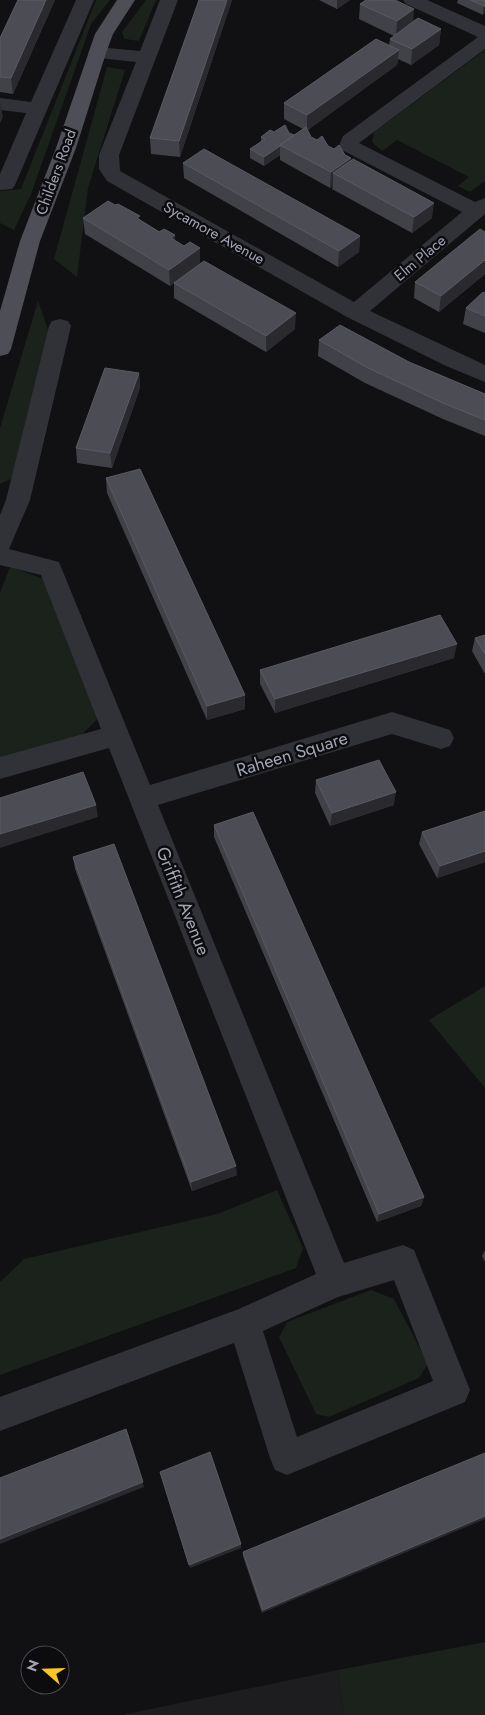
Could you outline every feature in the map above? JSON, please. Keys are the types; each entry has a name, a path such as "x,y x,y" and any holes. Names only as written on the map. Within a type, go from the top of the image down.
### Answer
{"main road":[{"name":"Childers Road","path":"0,349 30,241 66,148 97,53 104,34 126,0"}],"street":[{"path":"5,185 85,0"},
{"name":"Sycamore Avenue","path":"169,0 109,155 108,166 114,177 355,312 454,362 485,374"},
{"path":"412,0 485,33"},
{"path":"481,207 349,146 350,140 485,40"},
{"path":"97,53 146,57"},
{"path":"0,104 38,108"},
{"name":"Elm Place","path":"355,312 481,207"},
{"path":"0,544 9,500 60,326"},
{"name":"Griffith Avenue","path":"0,556 50,568 335,1282"},
{"name":"Raheen Square","path":"142,799 392,723 441,738"},
{"path":"0,768 116,735"},
{"path":"0,1414 244,1323 335,1282 403,1261 452,1390 287,1458 244,1323"}],"shaded area":[{"path":"96,0 110,0 91,24 31,194 14,230 0,223 0,191 21,189"},
{"path":"146,0 156,0 139,41 124,39 122,32"},
{"path":"485,50 485,181 470,192 458,186 469,177 397,140 382,151 372,142 374,132"},
{"path":"107,67 125,70 88,188 77,277 54,259"},
{"path":"38,301 48,330 15,477 0,484 0,428"},
{"path":"10,567 44,579 99,717 79,738 0,758 0,593"},
{"path":"485,986 485,1088 429,1020"},
{"path":"277,1190 303,1248 296,1268 0,1375 0,1282 24,1259 217,1214"},
{"path":"371,1290 394,1299 428,1364 419,1378 329,1417 316,1414 279,1337 287,1322"},
{"path":"485,1642 485,1715 344,1715 338,1670"},
{"path":"338,1670 344,1715 122,1715"}],"building":[{"path":"18,0 46,0 11,78 0,77 0,38"},
{"path":"199,0 227,0 179,141 150,138"},
{"path":"366,0 395,0 414,9 397,21 360,4"},
{"path":"470,0 485,0 485,6 484,6"},
{"path":"418,18 441,29 412,49 390,39"},
{"path":"376,39 399,50 307,115 284,103"},
{"path":"285,125 289,133 294,135 264,157 250,149 265,139 261,137 270,130 274,132"},
{"path":"306,127 311,137 317,140 322,136 328,146 334,149 339,145 345,155 351,158 331,172 280,145"},
{"path":"204,149 360,236 339,251 183,163"},
{"path":"353,159 434,203 414,217 333,173"},
{"path":"108,201 115,205 118,204 140,216 137,218 159,232 164,229 175,235 171,238 184,246 190,242 200,248 169,270 83,218"},
{"path":"480,229 485,232 485,260 441,296 415,282"},
{"path":"204,261 296,313 266,336 174,283"},
{"path":"483,292 485,293 485,316 466,308"},
{"path":"340,325 409,362 485,394 485,420 445,404 366,367 319,340"},
{"path":"105,368 139,373 110,453 76,448"},
{"path":"140,469 245,695 207,706 106,478"},
{"path":"440,615 457,644 275,699 260,670"},
{"path":"485,635 485,654 475,638"},
{"path":"379,760 396,792 332,813 316,780"},
{"path":"83,772 96,805 0,834 0,798"},
{"path":"485,811 485,851 440,866 422,832"},
{"path":"253,812 424,1197 379,1214 214,825"},
{"path":"114,844 236,1166 191,1182 73,857"},
{"path":"126,1429 143,1482 0,1539 0,1478"},
{"path":"210,1452 241,1544 189,1565 160,1472"},
{"path":"485,1453 485,1516 263,1610 243,1552"}]}
